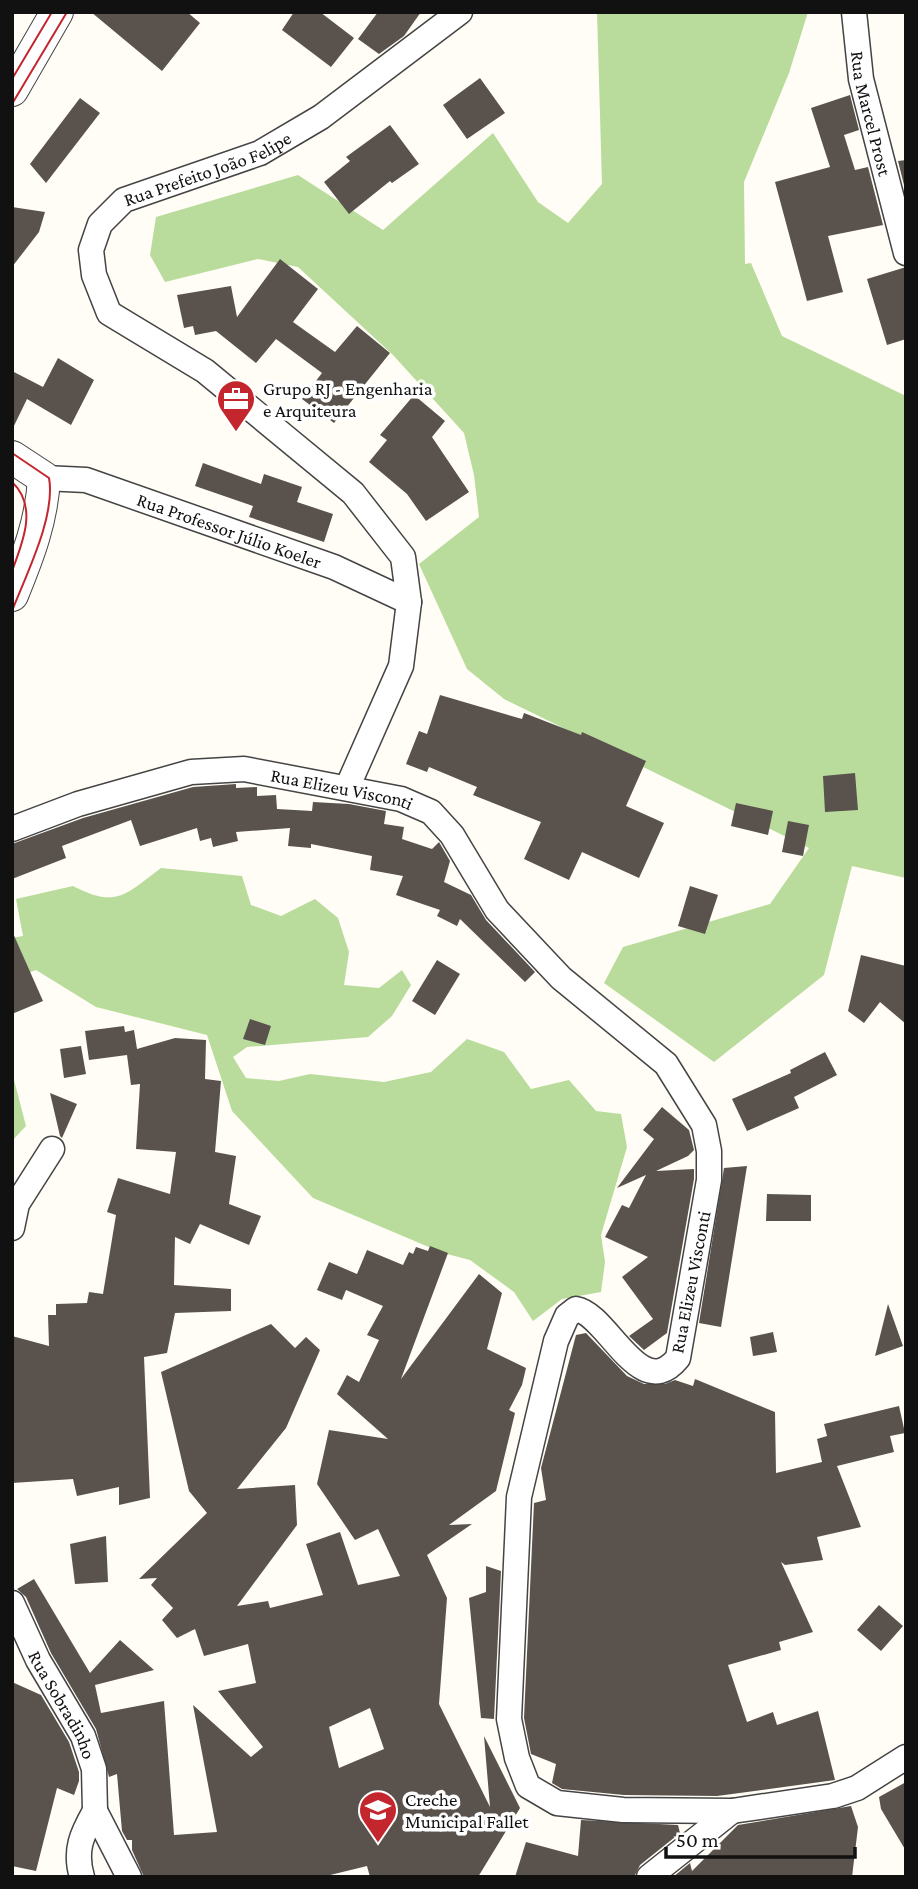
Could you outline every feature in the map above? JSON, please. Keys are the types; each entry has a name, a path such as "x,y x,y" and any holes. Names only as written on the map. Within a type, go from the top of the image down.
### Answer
{"street":[{"path":"12,90 57,12"},
{"name":"Rua Prefeito João Felipe","path":"347,788 401,666 410,602 403,556 353,493 205,371 109,313 94,275 91,250 100,224 124,200 260,153 321,117 460,12"},
{"name":"Rua Marcel Prost","path":"854,12 861,79 906,253"},
{"path":"12,457 44,478 43,507 12,595"},
{"name":"Rua Professor Júlio Koeler","path":"44,478 86,480 334,567 410,602"},
{"name":"Rua Elizeu Visconti","path":"12,829 78,804 191,772 244,769 401,799 431,812 452,835 497,910 561,978 666,1064 704,1125 709,1151 709,1180 678,1358 667,1370 659,1372 643,1368 603,1331 593,1315 576,1309 567,1316 556,1341 519,1497 509,1719 517,1758 528,1786 557,1803 622,1810 732,1811 833,1796 857,1788 906,1757"},
{"path":"12,1228 17,1204 52,1149"},
{"name":"Rua Sobradinho","path":"12,1603 38,1660 83,1736 94,1769 95,1811"},
{"path":"82,1877 76,1858 80,1836 95,1811"},
{"path":"95,1811 129,1877"},
{"path":"649,1877 732,1811"}],"green space":[{"path":"597,12 808,12 789,73 744,182 745,264 751,263 782,336 906,396 906,878 852,866 824,975 714,1062 604,983 623,947 770,904 809,848 504,699 467,669 419,564 479,517 474,475 464,433 393,355 298,267 258,259 165,282 150,255 156,217 298,175 383,230 493,133 538,202 568,223 602,184"},
{"path":"161,868 242,876 251,905 281,916 315,899 338,918 349,952 344,985 379,988 402,970 411,985 392,1016 368,1037 247,1047 233,1057 246,1078 279,1081 310,1074 384,1082 431,1072 467,1039 504,1052 531,1089 569,1080 596,1111 621,1114 627,1147 601,1235 605,1262 601,1292 562,1299 533,1321 514,1292 470,1260 443,1253 313,1198 232,1111 207,1035 96,1007 36,970 12,979 12,938 23,936 16,899 73,886 100,897 111,897 129,891"},
{"path":"12,1072 26,1126 12,1141"}],"building":[{"path":"91,12 187,12 200,23 162,71"},
{"path":"294,12 320,12 354,38 331,67 282,30"},
{"path":"378,12 421,12 404,36 379,54 358,39"},
{"path":"480,78 505,113 467,139 443,105"},
{"path":"850,95 859,130 844,135 855,170 868,167 883,225 828,236 843,292 807,301 775,182 830,167 811,108"},
{"path":"80,98 100,113 46,183 30,164"},
{"path":"390,125 419,164 392,183 390,181 349,214 324,182 350,161 346,157"},
{"path":"906,160 906,193 898,161"},
{"path":"12,207 45,212 39,232 12,267"},
{"path":"280,259 318,289 293,322 335,352 357,326 390,353 334,423 302,399 322,373 276,339 256,363 216,331 195,335 193,326 184,328 177,295 231,286 237,317"},
{"path":"906,267 906,339 887,345 867,279"},
{"path":"58,358 94,380 71,425 27,399 12,430 12,371 43,387"},
{"path":"414,395 445,421 432,437 469,492 426,521 407,494 369,462 387,440 380,435"},
{"path":"203,463 261,484 264,474 302,487 297,502 333,514 324,542 249,517 253,506 195,486"},
{"path":"440,695 522,719 524,713 581,735 582,732 646,761 626,806 664,823 639,878 582,852 569,880 524,859 541,822 473,795 477,787 429,767 427,772 406,764 419,731 427,734"},
{"path":"855,773 858,810 825,812 823,776"},
{"path":"236,784 236,788 257,787 257,796 276,795 277,809 312,811 313,802 349,804 386,811 384,824 404,827 402,839 432,849 439,842 450,861 444,882 471,895 486,920 535,972 525,982 460,919 457,926 437,916 440,910 396,895 403,876 370,870 372,856 311,844 311,848 288,846 290,828 236,832 238,841 213,847 211,838 200,841 197,828 140,846 131,820 62,846 66,858 12,879 12,844 83,818 193,787"},
{"path":"736,803 773,811 768,835 731,826"},
{"path":"788,821 809,825 803,856 782,852"},
{"path":"690,886 718,895 705,934 678,926"},
{"path":"12,931 43,1001 12,1014"},
{"path":"861,955 906,966 906,1024 880,1002 864,1023 848,1011"},
{"path":"437,960 460,974 435,1015 412,1001"},
{"path":"250,1019 271,1026 265,1045 243,1039"},
{"path":"124,1026 125,1032 134,1030 137,1049 175,1038 206,1040 205,1079 221,1081 215,1152 236,1156 229,1204 261,1216 249,1245 200,1224 190,1244 175,1237 174,1285 231,1289 231,1311 175,1313 167,1353 144,1357 150,1498 119,1505 119,1487 77,1496 73,1479 12,1483 12,1336 49,1346 48,1315 56,1315 56,1304 87,1303 89,1292 103,1294 116,1215 107,1212 118,1178 170,1194 176,1152 136,1149 140,1084 131,1085 127,1055 89,1060 85,1031"},
{"path":"81,1046 86,1074 64,1078 60,1049"},
{"path":"825,1052 837,1075 794,1097 799,1108 747,1131 732,1099 791,1073 790,1070"},
{"path":"50,1093 77,1104 62,1138 60,1136"},
{"path":"662,1107 689,1130 694,1150 688,1156 656,1171 694,1169 694,1179 667,1333 644,1350 629,1336 653,1319 622,1277 648,1257 605,1237 622,1205 629,1208 646,1175 617,1188 654,1139 643,1130"},
{"path":"747,1166 721,1327 699,1323 724,1168"},
{"path":"767,1194 811,1195 811,1221 766,1221"},
{"path":"430,1246 448,1253 401,1379 479,1274 502,1293 487,1349 526,1368 522,1385 509,1410 515,1413 496,1491 449,1525 472,1524 427,1555 447,1598 439,1704 490,1807 484,1736 520,1808 478,1877 370,1877 367,1866 322,1877 144,1877 132,1850 132,1840 127,1840 122,1831 117,1774 109,1777 96,1729 51,1653 26,1597 17,1589 34,1579 90,1673 120,1640 154,1670 95,1685 101,1713 164,1701 174,1835 217,1832 193,1705 251,1757 263,1747 218,1691 256,1683 248,1644 204,1656 195,1629 177,1638 162,1620 173,1608 151,1585 157,1578 139,1579 207,1513 189,1491 161,1372 271,1324 295,1348 306,1337 320,1350 286,1428 237,1489 295,1485 297,1525 237,1606 268,1601 270,1608 323,1595 306,1544 340,1532 358,1585 400,1576 378,1529 355,1540 317,1484 329,1430 388,1439 337,1394 347,1375 359,1382 379,1340 367,1335 383,1306 346,1290 342,1300 317,1290 329,1262 357,1274 367,1250 403,1265 409,1252 413,1254 416,1247 428,1251","holes":["370,1708 384,1749 339,1768 329,1727"]},
{"path":"888,1304 903,1346 875,1356"},
{"path":"773,1332 777,1352 753,1356 750,1337"},
{"path":"586,1333 627,1376 644,1384 665,1384 675,1380 693,1386 695,1379 775,1412 776,1473 822,1462 817,1439 827,1436 824,1424 899,1406 905,1433 890,1436 894,1452 837,1466 861,1527 817,1537 823,1560 785,1565 781,1562 813,1632 779,1642 781,1650 728,1665 747,1722 773,1712 777,1725 818,1711 835,1780 717,1796 624,1795 562,1789 552,1783 556,1764 531,1754 524,1718 534,1503 546,1500 541,1468 576,1335"},
{"path":"106,1536 108,1582 75,1584 70,1544"},
{"path":"486,1566 501,1571 494,1719 481,1718 469,1598 486,1592"},
{"path":"879,1605 903,1626 881,1651 857,1630"},
{"path":"12,1682 41,1695 69,1742 79,1772 74,1795 57,1788 36,1871 12,1866"},
{"path":"906,1782 906,1851 881,1809 879,1797"},
{"path":"851,1806 858,1827 852,1877 673,1877 690,1863 692,1871 738,1825"},
{"path":"581,1820 678,1825 680,1833 640,1865 634,1877 515,1877 526,1842 578,1856"}],"tram line":[{"path":"12,79 52,12"},
{"path":"12,104 67,12"},
{"path":"12,453 49,478 50,493 44,527 12,611"},
{"path":"12,482 25,502 26,513 24,536 12,571"}],"place":[{"name":"Grupo RJ - Engenharia e Arquiteura","path":"236,433"},
{"name":"Creche Municipal Fallet","path":"378,1844"}]}
